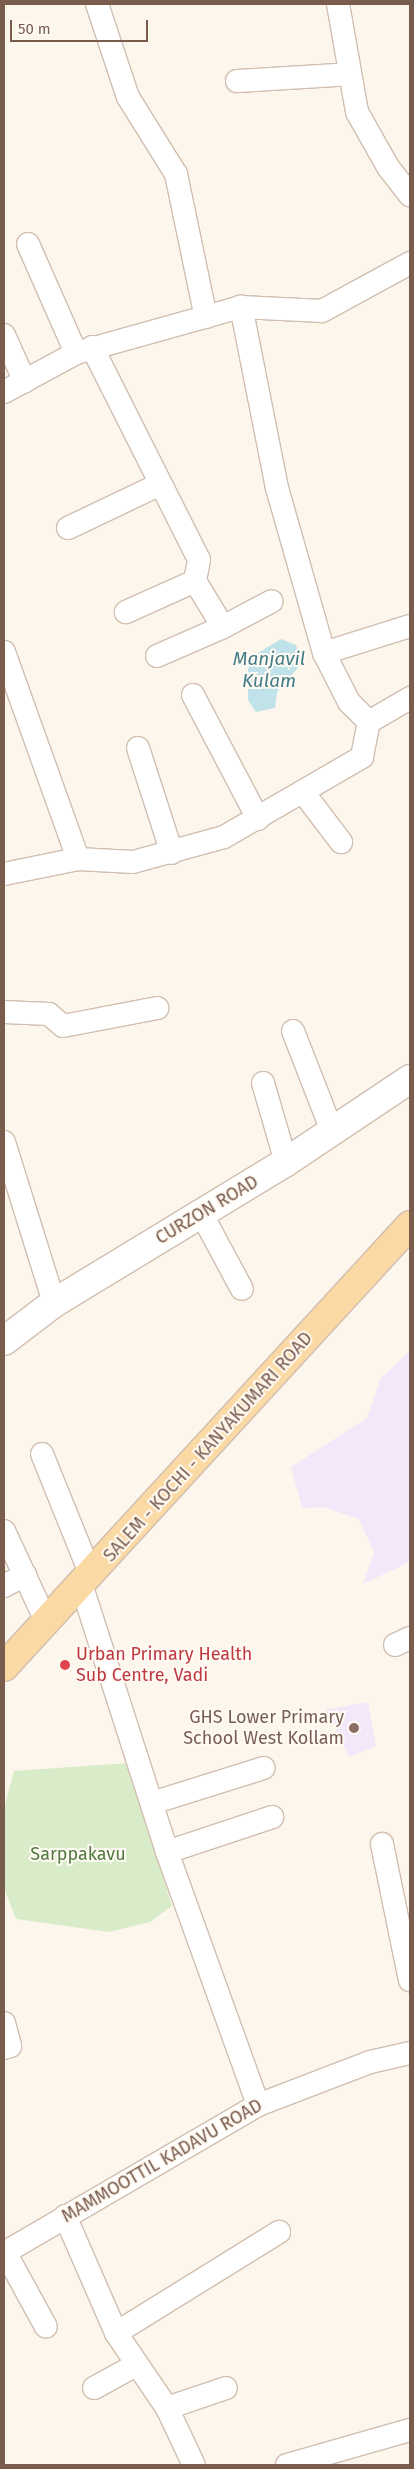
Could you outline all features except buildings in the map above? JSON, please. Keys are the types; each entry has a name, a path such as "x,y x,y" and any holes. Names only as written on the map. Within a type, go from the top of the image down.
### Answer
{"main road":[{"name":"CURZON ROAD","path":"4,1340 54,1303 286,1162 410,1079"},
{"name":"SALEM - KOCHI - KANYAKUMARI ROAD","path":"4,1667 86,1581 410,1225"}],"street":[{"path":"97,4 128,97 176,174 206,317"},
{"path":"338,4 357,112 388,167 410,195"},
{"path":"237,81 350,74"},
{"path":"28,244 199,560 195,581 223,627"},
{"path":"4,392 84,350 241,307 322,311 410,263"},
{"path":"241,307 277,488 324,652 349,702 369,722"},
{"path":"4,334 25,382"},
{"path":"68,528 158,484"},
{"path":"126,612 195,581"},
{"path":"157,656 223,627 272,601"},
{"path":"324,652 410,626"},
{"path":"4,652 78,859"},
{"path":"193,696 258,819"},
{"path":"4,874 78,859 133,862 224,838 362,757 369,722 410,698"},
{"path":"138,748 172,853"},
{"path":"303,792 341,842"},
{"path":"4,1012 49,1014 63,1026 157,1008"},
{"path":"293,1031 332,1131"},
{"path":"263,1083 286,1162"},
{"path":"4,1142 54,1303"},
{"path":"201,1213 242,1289"},
{"path":"42,1454 86,1581 167,1852 258,2105"},
{"path":"4,1531 46,1621"},
{"path":"4,1586 24,1575"},
{"path":"152,1802 264,1768"},
{"path":"167,1852 272,1817"},
{"path":"382,1844 410,1980"},
{"path":"4,2023 10,2046 4,2048"},
{"name":"MAMMOOTTIL KADAVU ROAD","path":"4,2252 258,2105 370,2062 410,2053"},
{"path":"65,2216 116,2333 136,2366 167,2408 193,2465"},
{"path":"116,2333 279,2232"},
{"path":"4,2252 46,2327"},
{"path":"94,2388 136,2366"},
{"path":"167,2408 226,2388"},
{"path":"287,2465 410,2430"}],"shaded area":[{"path":"410,1351 410,1562 363,1584 374,1553 359,1519 324,1507 302,1508 291,1467 367,1418 381,1378"},
{"name":"GHS Lower Primary School West Kollam","path":"368,1702 376,1746 349,1757 326,1710"}],"green space":[{"name":"Sarppakavu","path":"128,1763 172,1906 150,1922 109,1932 16,1919 5,1891 4,1867 4,1808 14,1771"}],"water":[{"name":"Manjavil Kulam","path":"281,639 296,645 302,663 277,692 275,708 256,712 248,700 248,669 253,656"}],"place":[{"name":"Urban Primary Health Sub Centre, Vadi","path":"65,1665"},
{"name":"GHS Lower Primary School West Kollam","path":"354,1728"}]}
